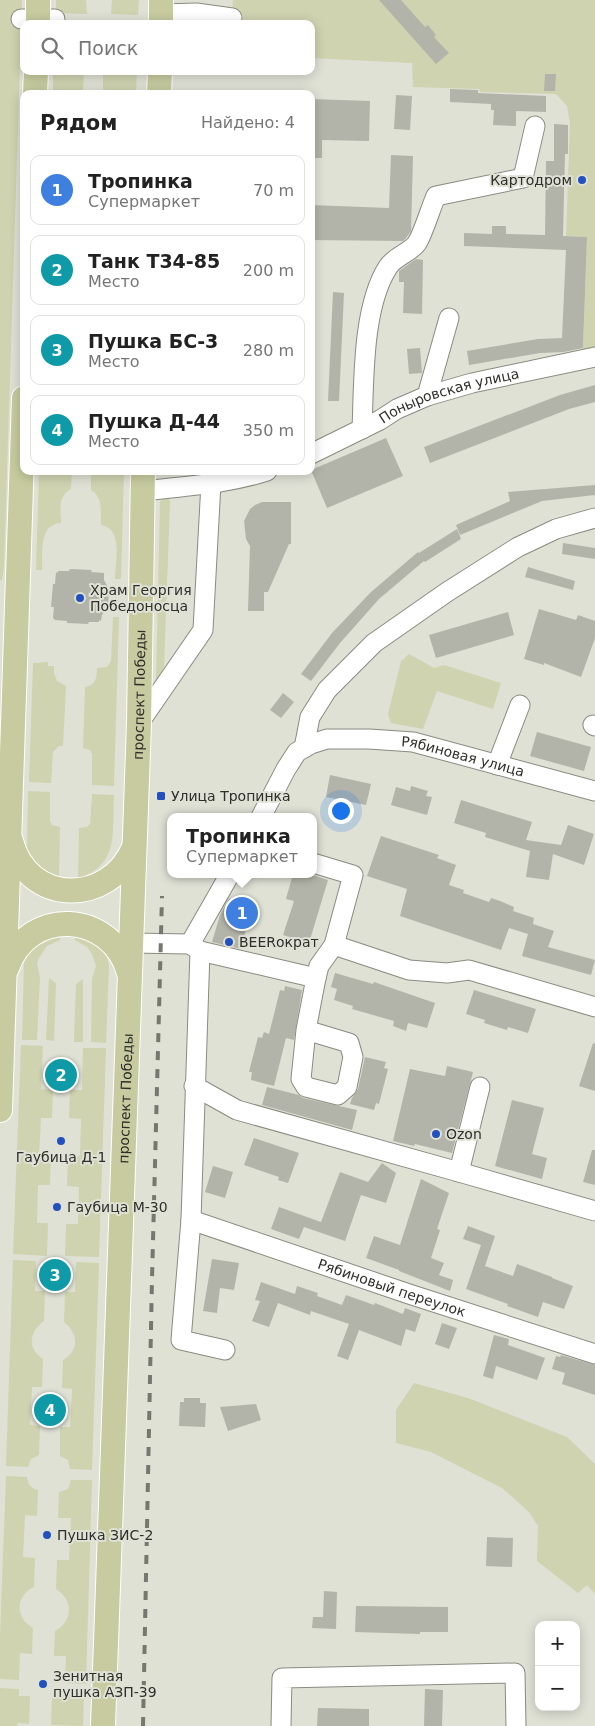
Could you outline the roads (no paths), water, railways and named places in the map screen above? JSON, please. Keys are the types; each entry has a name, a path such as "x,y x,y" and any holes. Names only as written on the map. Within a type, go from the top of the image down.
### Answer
{"main road":[{"path":"35,90 36,75"},
{"path":"159,90 160,75"},
{"path":"0,1110 5,973 4,899 10,836 8,601 20,449"},
{"name":"проспект Победы","path":"103,1726 130,975 143,481"},
{"path":"10,836 16,855 29,874 47,886 68,891 90,889 110,880 125,864 134,846"},
{"path":"5,973 14,953 28,937 48,927 69,924 90,928 109,939 123,956 130,975"}],"street":[{"path":"161,13 197,6 232,18"},
{"path":"362,429 369,325 380,282 388,265 417,243 436,196 523,178 535,126"},
{"path":"427,396 449,318"},
{"name":"Поныровская улица","path":"315,452 397,409 427,396 472,384 595,357"},
{"path":"143,481 211,483 257,475"},
{"path":"138,723 203,630 211,483"},
{"path":"263,813 286,769 297,752 304,748 310,717 327,690 374,643 447,592 518,547 556,529 595,518"},
{"path":"498,765 520,705"},
{"name":"Рябиновая улица","path":"304,748 327,740 369,739 413,742 498,765 594,786"},
{"path":"306,1030 319,966 334,944 353,875 317,865"},
{"path":"225,1350 181,1340 191,1220 195,947 228,878"},
{"path":"131,943 195,947 316,978"},
{"path":"334,944 409,970 447,973 469,970 595,1007"},
{"path":"194,1086 237,1110 595,1212"},
{"path":"459,1172 480,1087"},
{"name":"Рябиновый переулок","path":"191,1220 409,1294 595,1354"},
{"path":"281,1726 282,1678 515,1673 516,1726"}],"railway":[{"path":"143,1726 162,896"}],"place":[{"name":"Картодром","path":"582,180"},
{"name":"Храм Георгия Победоносца","path":"80,598"},
{"name":"Улица Тропинка","path":"161,796"},
{"name":"Тропинка","path":"242,913"},
{"name":"BEERократ","path":"229,942"},
{"name":"Танк Т34-85","path":"61,1075"},
{"name":"Ozon","path":"436,1134"},
{"name":"Гаубица Д-1","path":"61,1141"},
{"name":"Гаубица М-30","path":"57,1207"},
{"name":"Пушка БС-3","path":"55,1275"},
{"name":"Пушка Д-44","path":"50,1410"},
{"name":"Пушка ЗИС-2","path":"47,1535"},
{"name":"Зенитная пушка АЗП-39","path":"43,1684"}]}
